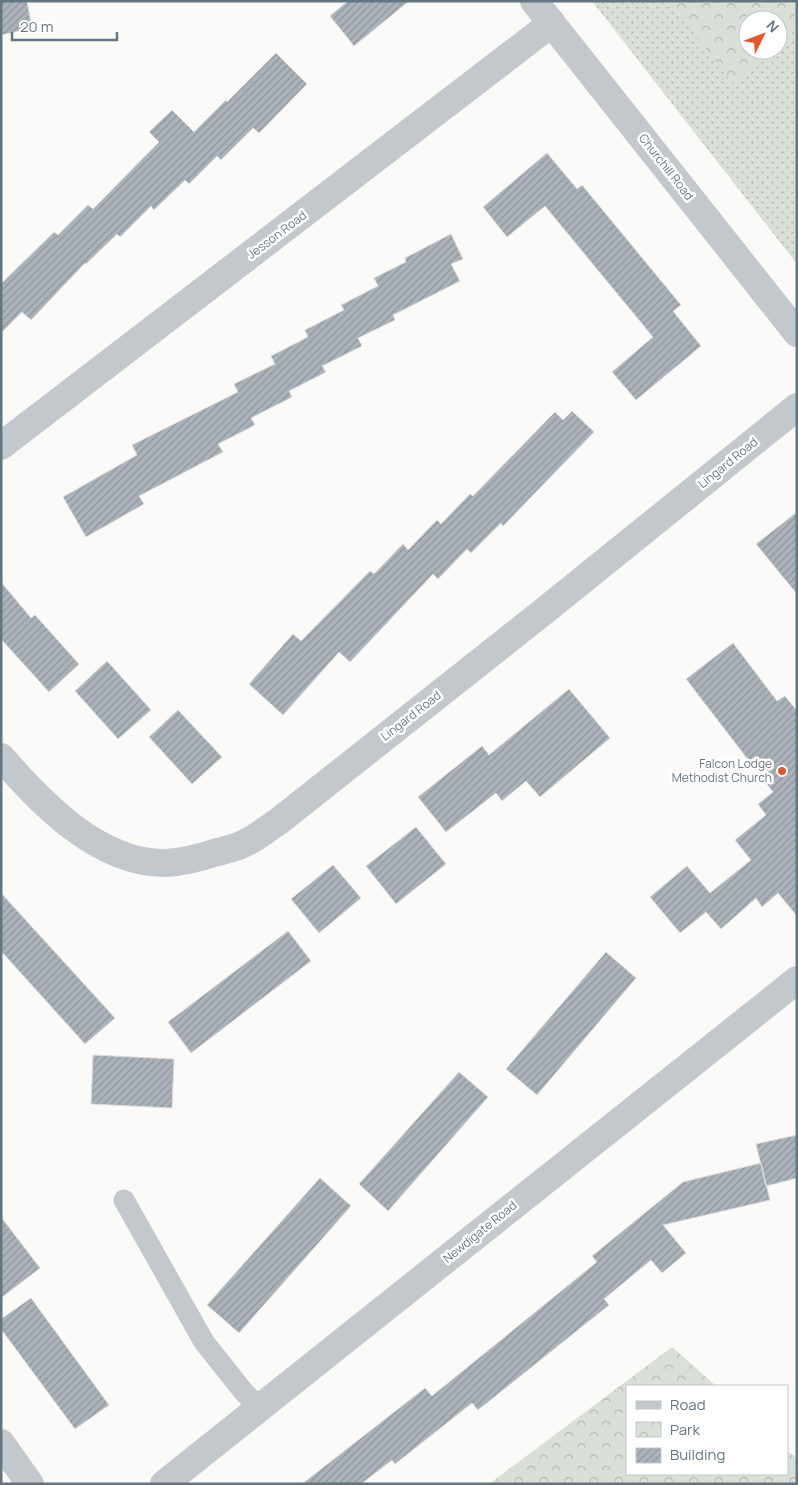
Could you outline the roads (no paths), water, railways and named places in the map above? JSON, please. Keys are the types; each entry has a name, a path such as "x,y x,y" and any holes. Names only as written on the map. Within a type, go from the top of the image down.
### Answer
{"street":[{"name":"Churchill Road","path":"534,1 797,333"},
{"name":"Jesson Road","path":"1,446 552,23"},
{"name":"Lingard Road","path":"1,757 24,783 59,817 98,844 140,860 166,863 197,859 246,843 294,809 543,612 797,407"},
{"name":"Newdigate Road","path":"164,1484 797,980"},
{"path":"1,1443 30,1484"}],"lane":[{"path":"124,1200 204,1342 259,1408"}],"place":[{"name":"Falcon Lodge Methodist Church","path":"782,771"}]}
